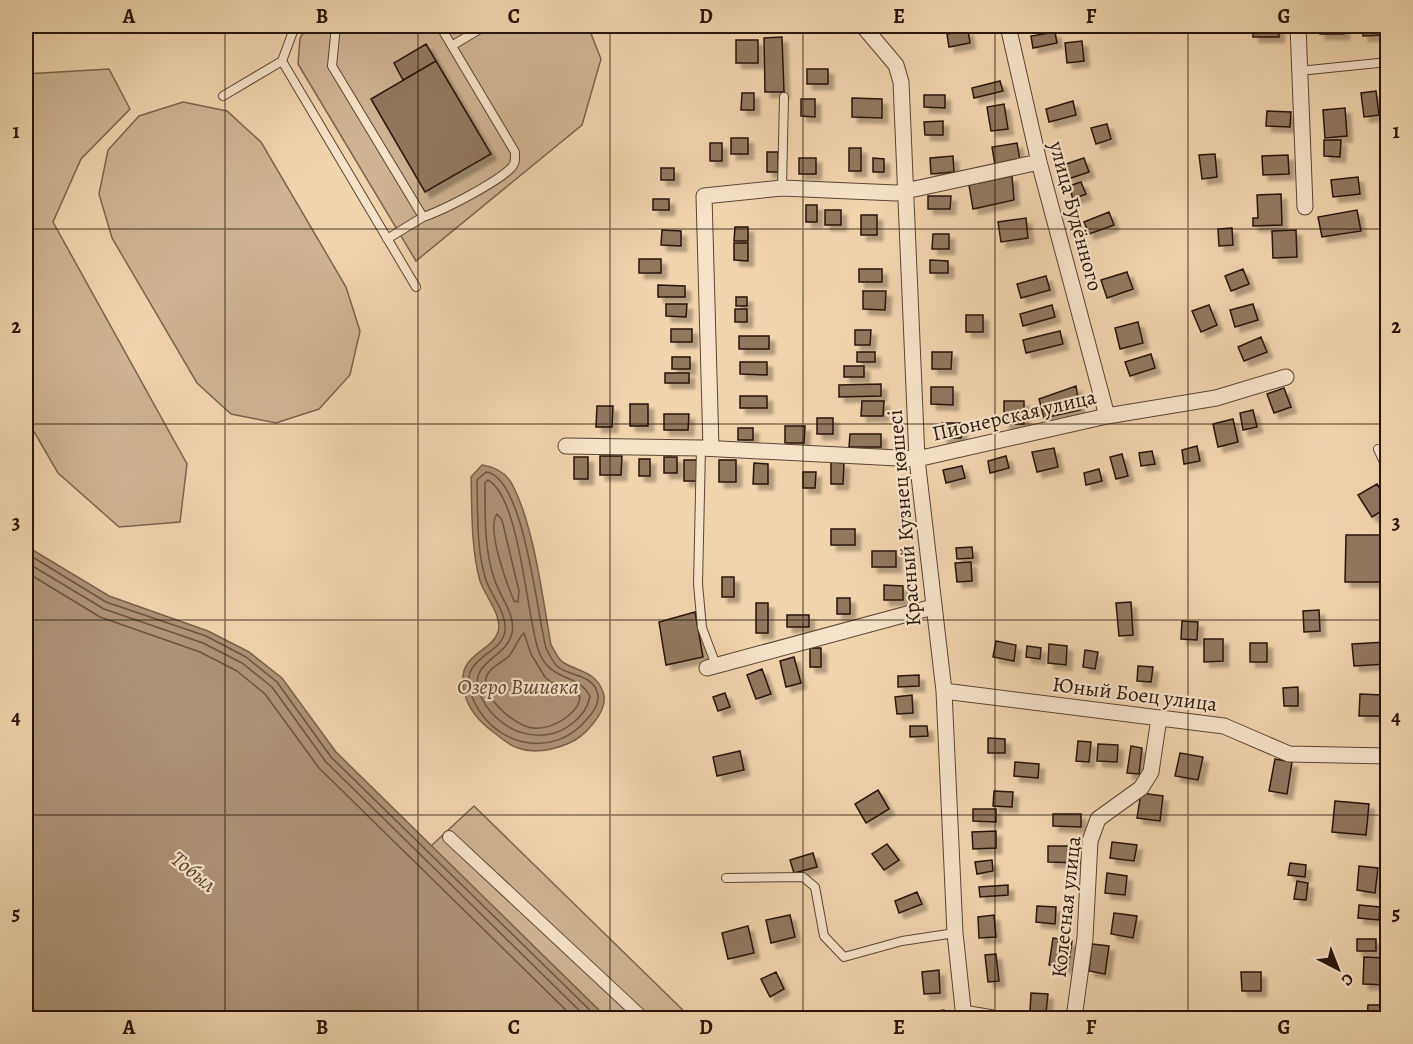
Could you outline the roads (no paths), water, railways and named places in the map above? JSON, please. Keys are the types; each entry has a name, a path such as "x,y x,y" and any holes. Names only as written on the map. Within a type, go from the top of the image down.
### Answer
{"street":[{"name":"Красный Кузнец көшесі","path":"863,26 896,65 901,82 917,459 944,691 955,933 964,1016"},
{"name":"улица Будённого","path":"1008,26 1039,162 1107,416"},
{"path":"1298,26 1305,207"},
{"path":"706,448 704,196 782,188 906,192 1039,162"},
{"name":"Пионерская улица","path":"566,446 706,448 917,459 1107,416 1216,398 1286,377"},
{"path":"712,667 933,607"},
{"name":"Юный Боец улица","path":"944,691 1224,726 1289,754 1388,756"},
{"name":"Колесная улица","path":"1074,1018 1085,938 1090,841 1098,819 1141,788 1151,772 1159,718"},
{"path":"449,837 643,1018"},
{"path":"964,1016 993,1018"}],"lane":[{"path":"336,26 332,66 423,217"},
{"path":"387,239 423,217 490,182 511,168 515,161 514,152 440,26"},
{"path":"453,45 485,26"},
{"path":"223,96 282,61 293,27"},
{"path":"282,61 416,287"},
{"path":"1299,71 1388,62"},
{"path":"782,188 784,97"},
{"path":"706,448 698,584 702,628 712,667"},
{"path":"1378,449 1388,471"},
{"path":"726,878 803,877 815,887 824,936 844,957 902,941 955,933"}],"water":[{"name":"Озеро Вшивка","path":"482,465 497,469 505,475 521,504 537,565 551,645 562,662 592,676 603,692 603,707 588,730 574,741 555,748 530,751 504,741 479,719 465,695 463,681 468,662 494,639 499,626 496,613 480,581 473,543 471,477"},
{"name":"Тобыл","path":"26,546 109,596 208,631 249,652 282,678 336,752 607,1018 26,1018"}]}
